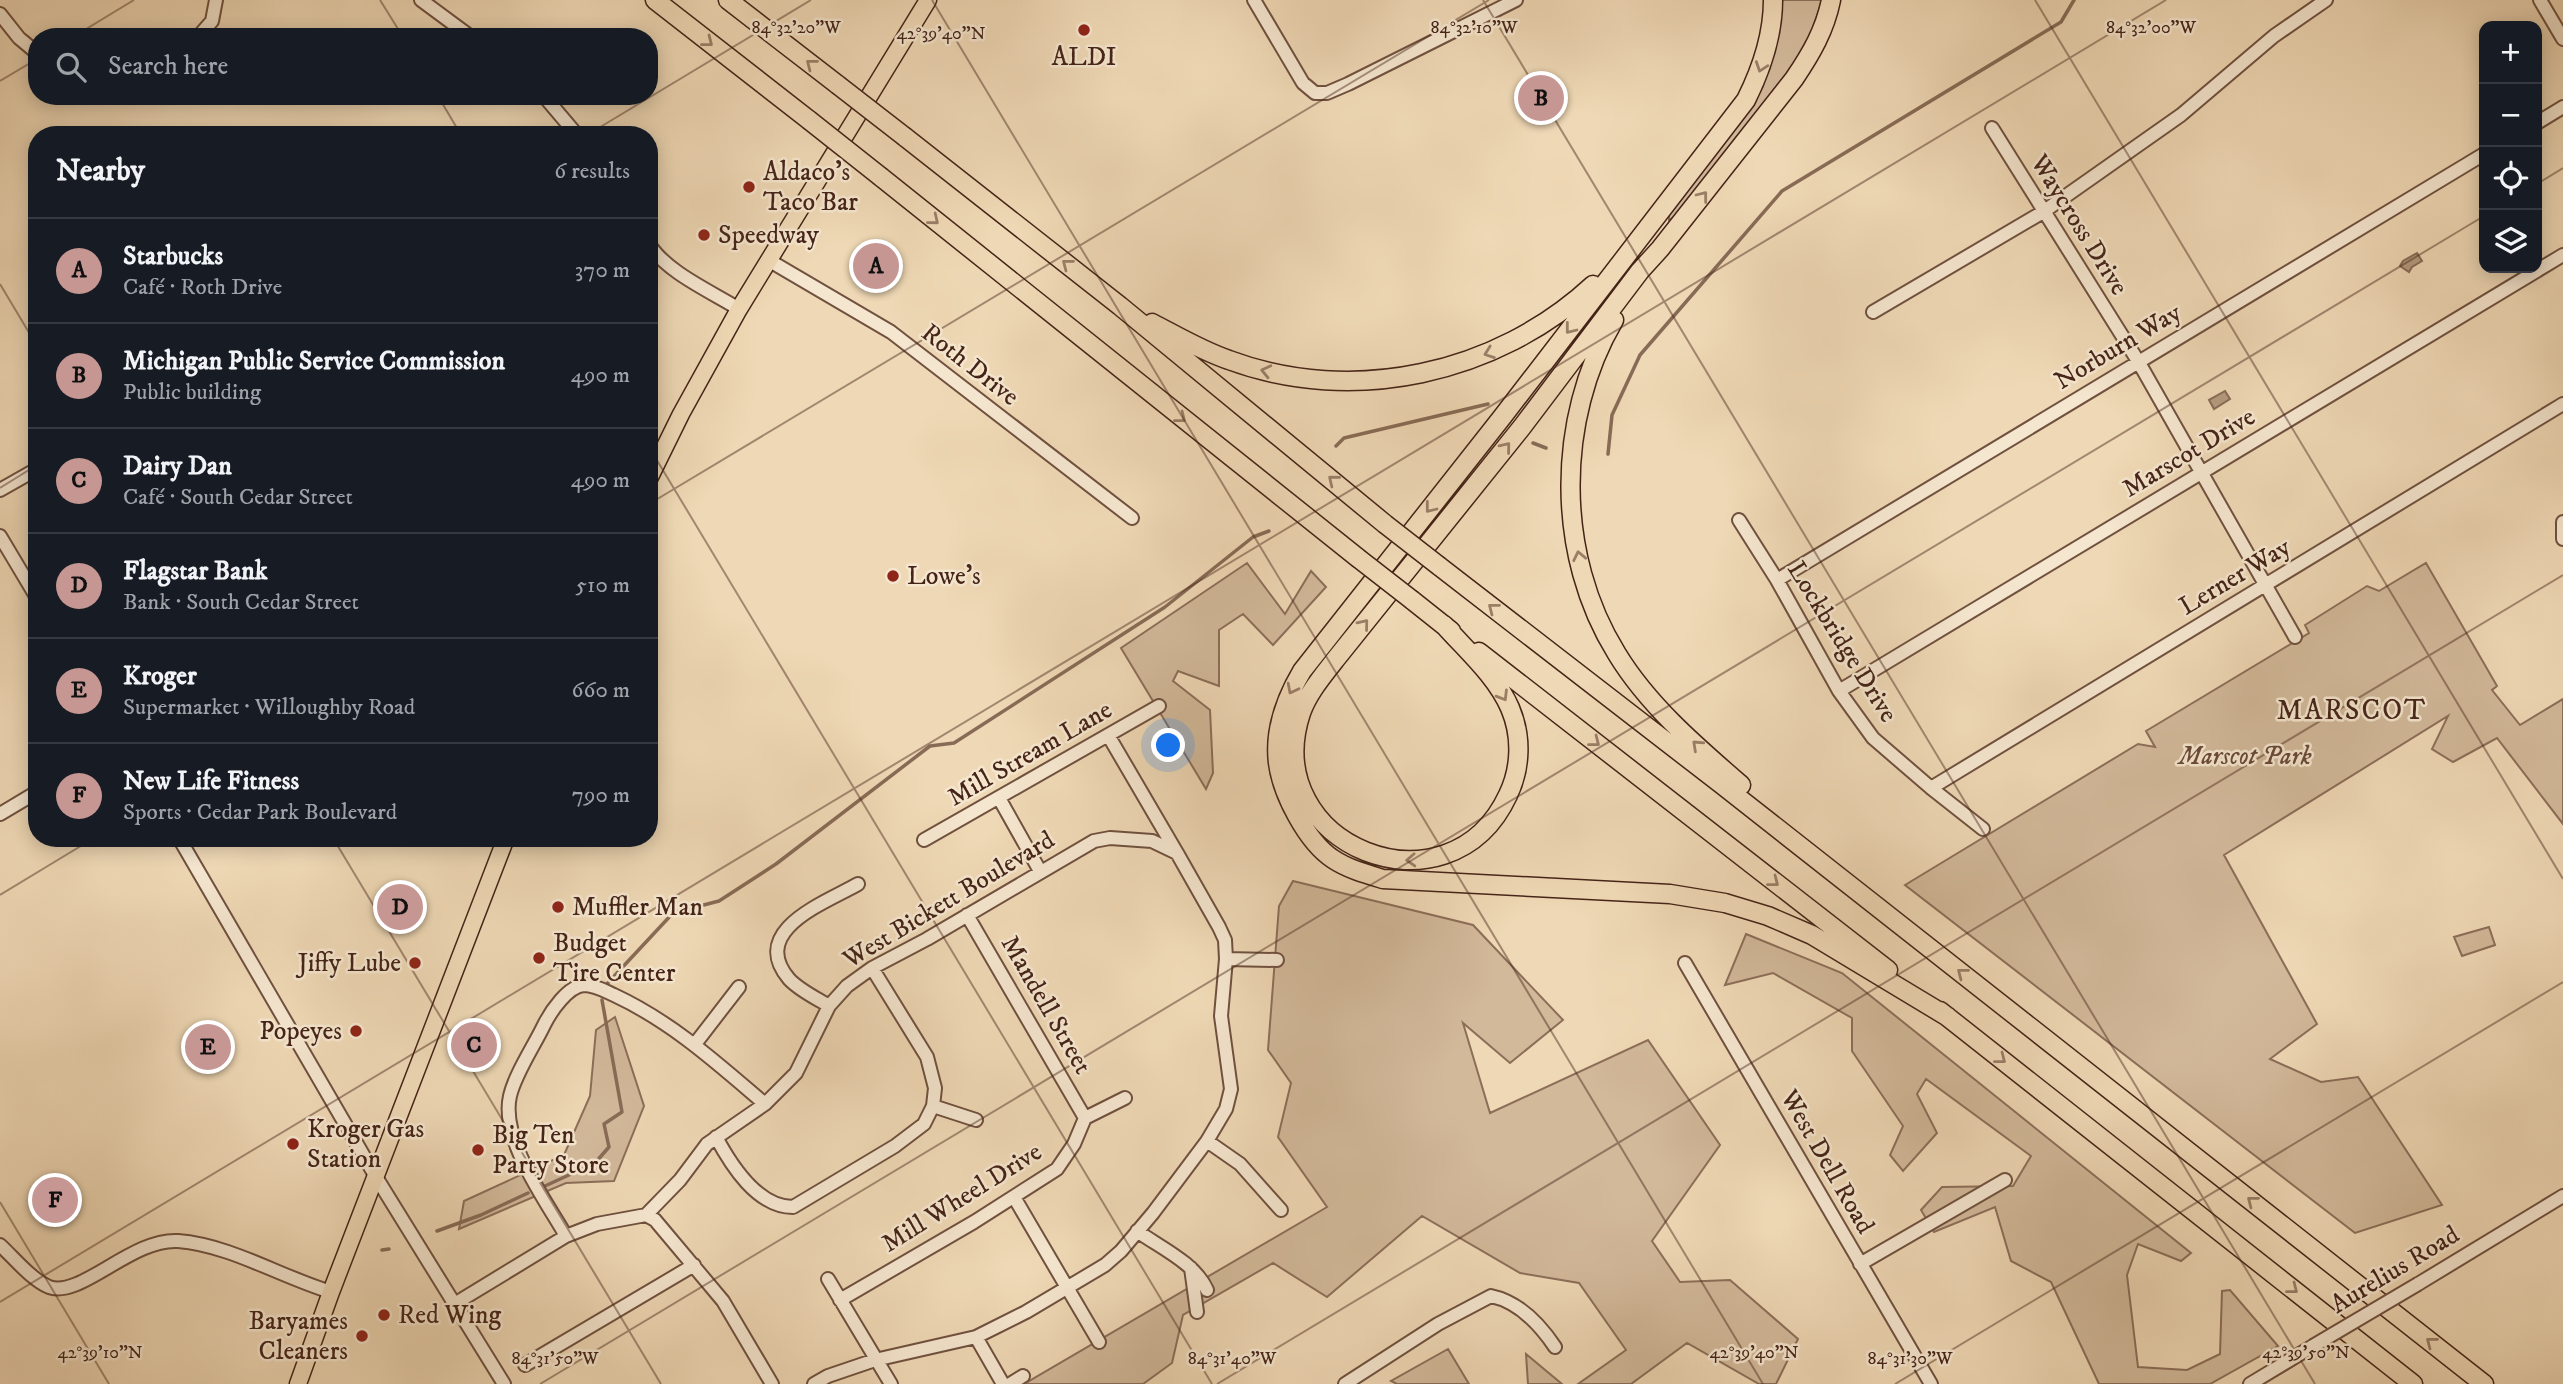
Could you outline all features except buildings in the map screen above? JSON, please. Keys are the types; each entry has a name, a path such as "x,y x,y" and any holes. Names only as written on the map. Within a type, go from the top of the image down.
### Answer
{"highway":[{"path":"655,0 1412,600 1948,1017 2413,1384"},
{"path":"728,0 1120,306 1385,524 1895,920 2484,1384"},
{"path":"1773,0 1769,42 1759,74 1734,118 1302,671 1284,707 1278,764 1289,796 1308,834 1332,858 1365,874 1383,879 1670,894 1725,903 1768,916 1812,935 1948,1017"},
{"path":"1444,625 1490,676 1511,710 1518,743 1514,781 1494,819 1465,845 1444,855 1420,860 1402,861 1377,857 1334,834 1317,815 1303,791 1295,749 1304,706 1335,660 1522,427 1640,271 1807,60 1823,28 1831,0"},
{"path":"1120,306 1200,348 1250,367 1290,375 1341,380 1372,380 1413,375 1447,368 1497,350 1551,320 1592,286 1655,219"},
{"path":"1660,249 1604,338 1588,374 1577,416 1571,458 1571,505 1578,555 1587,588 1616,654 1653,702 1718,765 1895,920"}],"main road":[{"path":"658,461 739,309 928,0"},
{"path":"914,25 941,0"},
{"path":"298,1384 503,847"}],"street":[{"path":"206,28 212,21 216,0"},
{"path":"421,0 459,28"},
{"path":"1254,0 1303,83 1315,93 1327,93 1348,84 1516,0"},
{"path":"1873,312 2043,212 2181,114 2274,36 2326,0"},
{"path":"2540,0 2563,39"},
{"path":"0,15 28,46"},
{"path":"552,105 569,126"},
{"path":"2542,119 2563,107"},
{"name":"Waycross Drive","path":"1992,128 2138,361 2295,637"},
{"name":"Norburn Way","path":"1777,580 2479,157"},
{"name":"Marscot Drive","path":"1839,691 2563,255"},
{"path":"658,256 670,267 739,309"},
{"name":"Roth Drive","path":"770,261 891,332 1132,518"},
{"name":"Lerner Way","path":"1931,789 2563,404"},
{"path":"0,490 28,473"},
{"name":"Lockbridge Drive","path":"1739,520 1777,580 1839,691 1872,738 1983,829"},
{"path":"2563,522 2563,539"},
{"path":"0,536 28,583"},
{"name":"Mill Stream Lane","path":"924,840 1159,706"},
{"path":"814,1384 828,1376 875,1360 976,1337 1026,1312 1105,1265 1121,1251 1207,1141 1226,1109 1231,1089 1221,1016 1225,940 1108,735"},
{"path":"0,814 28,797"},
{"path":"999,798 1040,871"},
{"name":"West Bickett Boulevard","path":"646,1215 716,1137 765,1104 796,1073 829,1006 848,986 872,968 1094,841 1110,838 1152,841 1177,853"},
{"path":"184,847 376,1177 504,1384"},
{"path":"829,1006 790,980 778,958 776,944 786,928 796,920 858,884"},
{"name":"Mandell Street","path":"967,915 1085,1118"},
{"path":"1226,959 1277,960"},
{"name":"West Dell Road","path":"1685,963 1931,1384"},
{"path":"716,1137 740,1174 752,1187 777,1205 793,1207 914,1133 924,1124 933,1106 934,1088 927,1057 872,968"},
{"path":"566,1237 516,1149 507,1110 510,1094 548,1017 571,989 582,985 594,986 644,1009 695,1044 765,1104"},
{"path":"695,1044 739,987"},
{"path":"1085,1118 1125,1098"},
{"path":"933,1106 976,1120"},
{"name":"Mill Wheel Drive","path":"841,1300 1057,1169 1074,1144 1085,1118"},
{"path":"1207,1141 1240,1164 1281,1210"},
{"path":"1860,1265 2005,1180"},
{"name":"Aurelius Road","path":"2250,1384 2563,1196"},
{"path":"1014,1197 1099,1342"},
{"path":"456,1303 566,1237 597,1224 646,1215 655,1220 723,1301 772,1384"},
{"path":"1137,1231 1191,1268 1202,1278 1207,1290"},
{"path":"0,1245 40,1282 60,1290 81,1282 136,1250 168,1241 186,1242 222,1251 331,1292"},
{"path":"525,1365 694,1265"},
{"path":"1191,1268 1197,1312"},
{"path":"828,1279 891,1384"},
{"path":"1345,1384 1438,1324 1491,1296 1508,1299 1540,1325 1555,1347"},
{"path":"976,1337 1003,1384"},
{"path":"1010,1384 1023,1376"}],"green space":[{"path":"1781,0 1822,0 1809,41 1794,67 1676,216 1669,220 1669,214 1748,111 1755,98 1776,44"},
{"path":"1247,563 1285,614 1311,571 1326,587 1273,645 1243,614 1219,630 1219,686 1178,671 1173,681 1210,710 1213,773 1206,789 1121,648"},
{"name":"Marscot Park","path":"2426,563 2497,686 2492,690 2520,725 2563,699 2563,824 2497,738 2453,762 2432,749 2448,716 2224,855 2317,1024 2270,1059 2321,1082 2358,1077 2442,1205 2355,1233 1905,885 2138,744 2155,747 2146,731 2309,633 2305,625 2367,586 2379,591"},
{"path":"1293,881 1473,925 1563,1020 1510,1063 1463,1023 1490,1113 1648,1040 1720,1145 1652,1241 1680,1282 1730,1280 1798,1339 1776,1384 1759,1384 1687,1343 1631,1384 1578,1384 1626,1350 1579,1283 1520,1273 1422,1216 1327,1297 1273,1263 1183,1315 1172,1363 1143,1384 1024,1384 1327,1207 1278,1137 1291,1083 1268,1050 1279,906"},
{"path":"2489,927 2495,945 2462,956 2454,937"},
{"path":"1746,934 1842,973 2191,1253 2181,1261 2138,1244 2127,1275 2138,1367 2187,1370 2220,1354 2222,1291 2230,1290 2278,1346 2210,1384 2099,1384 2051,1282 2011,1261 1995,1207 1934,1232 1921,1210 1942,1187 2013,1186 2031,1156 1926,1079 1917,1094 1937,1133 1903,1171 1890,1155 1903,1126 1852,1051 1852,1018 1773,973 1725,985"},
{"path":"615,1017 644,1106 614,1181 566,1183 459,1229 464,1201 564,1155 590,1096 596,1030"},
{"path":"1448,1349 1469,1384 1397,1384 1391,1381"},
{"path":"1526,1354 1562,1384 1528,1384"}],"shaded area":[{"path":"2417,253 2422,261 2409,272 2400,266 2403,261"},
{"path":"2225,391 2230,399 2214,409 2209,400"}],"waterway":[{"path":"1608,454 1612,415 1640,355 1782,191 2061,22 2074,0"},
{"path":"1336,446 1344,438 1488,404"},
{"path":"1533,443 1546,448"},
{"path":"605,986 673,913 719,901 776,864 930,746 954,743 1165,607 1253,537 1269,531"},
{"path":"545,1186 595,1163 609,1147 604,1124 622,1112 602,1000"},
{"path":"437,1231 481,1215 528,1193"},
{"path":"382,1250 389,1249"}],"place":[{"name":"ALDI","path":"1084,30"},
{"name":"Michigan Public Service Commission","path":"1541,98"},
{"name":"Aldaco's Taco Bar","path":"749,187"},
{"name":"Speedway","path":"704,235"},
{"name":"Starbucks","path":"876,266"},
{"name":"Lowe's","path":"893,576"},
{"name":"Flagstar Bank","path":"400,907"},
{"name":"Muffler Man","path":"558,907"},
{"name":"Budget Tire Center","path":"539,958"},
{"name":"Jiffy Lube","path":"415,963"},
{"name":"Popeyes","path":"356,1031"},
{"name":"Dairy Dan","path":"474,1045"},
{"name":"Kroger","path":"208,1047"},
{"name":"Kroger Gas Station","path":"293,1144"},
{"name":"Big Ten Party Store","path":"478,1150"},
{"name":"New Life Fitness","path":"55,1200"},
{"name":"Red Wing","path":"384,1315"},
{"name":"Baryames Cleaners","path":"362,1336"}],"district":[{"name":"MARSCOT","path":"2352,710"}]}
